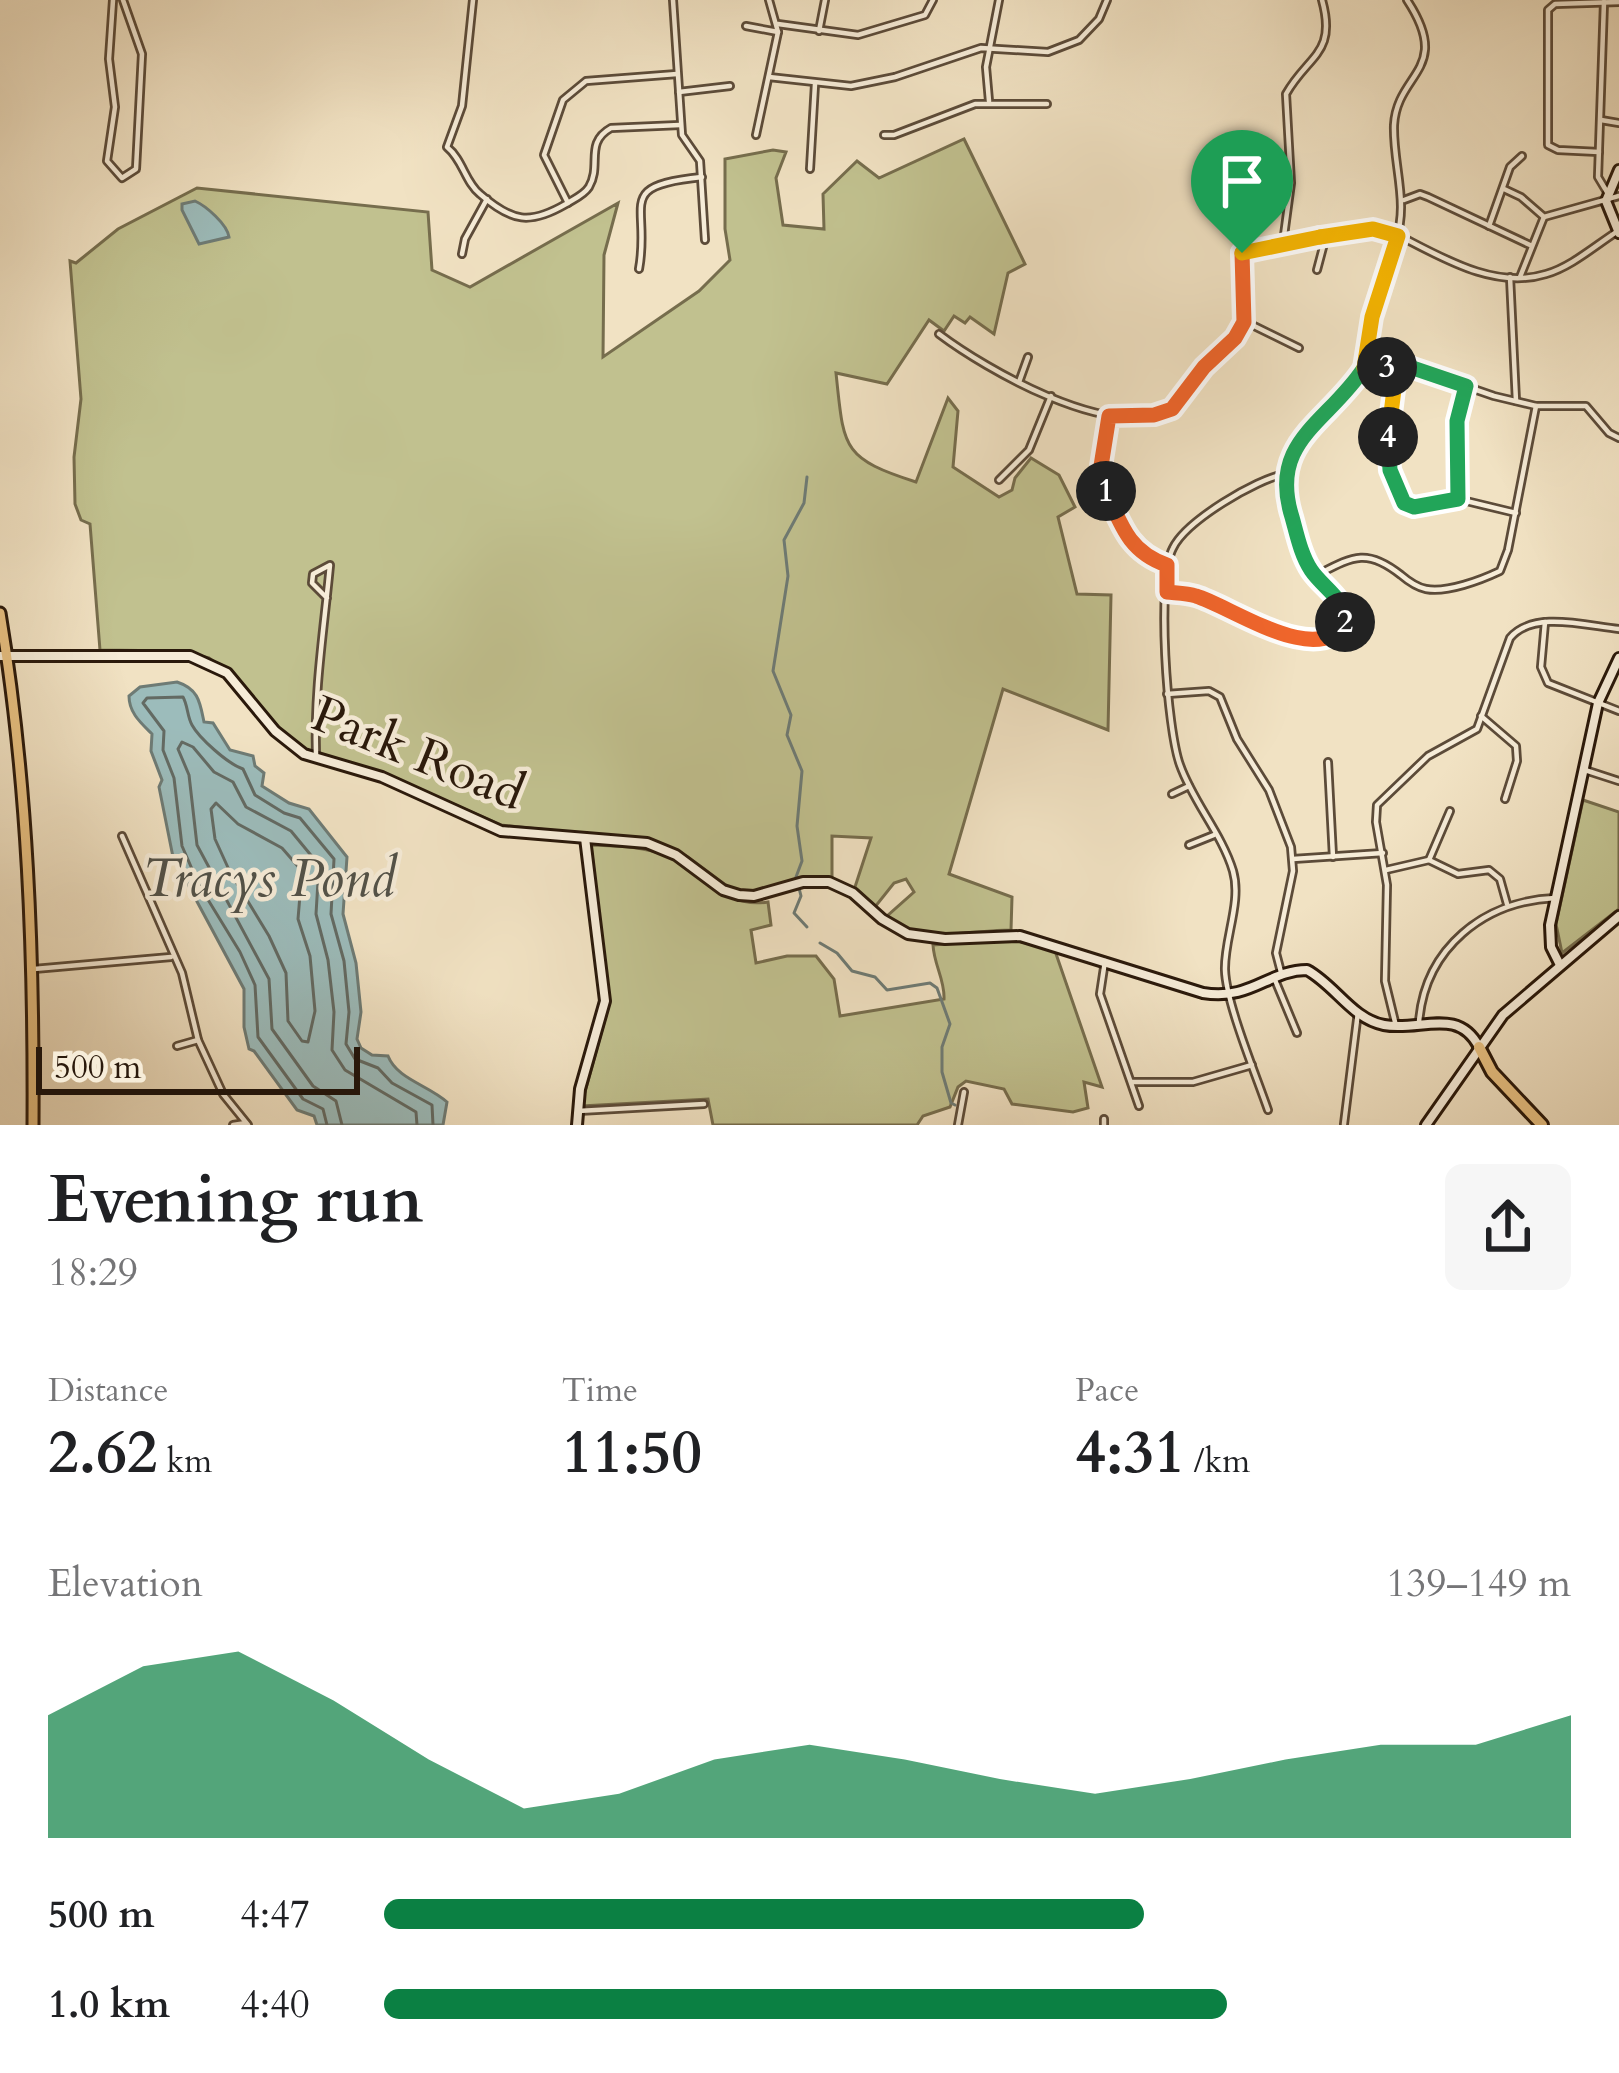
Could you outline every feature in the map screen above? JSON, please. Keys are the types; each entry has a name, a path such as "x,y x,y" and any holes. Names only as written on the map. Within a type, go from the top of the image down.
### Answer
{"highway":[{"path":"1479,1047 1492,1072 1542,1125"}],"main road":[{"path":"1619,170 1606,196 1619,232"},
{"path":"0,613 34,969 33,1125"},
{"name":"Park Road","path":"3,656 177,654 204,660 227,673 291,746 316,759 382,777 501,831 631,840 684,860 724,890 739,895 754,896 803,882 829,882 853,893 908,934 945,939 1020,936 1203,993 1230,996"},
{"path":"1559,965 1549,933 1598,703 1619,658"},
{"path":"577,1125 580,1089 605,1001 585,838"},
{"path":"1426,1125 1510,1008 1619,916"},
{"path":"1230,996 1298,970 1312,972 1378,1024 1454,1024 1473,1036 1479,1047"}],"street":[{"path":"112,0 109,59 115,107 106,161 122,178 136,169 142,54 123,0"},
{"path":"473,0 461,106 447,147 487,200 527,220 568,203 591,183 595,141 604,132 680,125"},
{"path":"673,0 680,125 685,143 700,160 705,240"},
{"path":"756,135 778,28 769,0"},
{"path":"819,31 825,0"},
{"path":"746,26 858,34 926,15 933,0"},
{"path":"989,101 988,49 999,0"},
{"path":"769,77 851,86 988,49 1033,53 1065,46 1089,31 1107,0"},
{"path":"1282,243 1291,183 1286,94 1323,48 1327,35 1322,0"},
{"path":"1167,592 1196,596 1292,637 1321,640 1342,630 1344,607 1305,559 1285,474 1302,437 1347,393 1364,368 1372,317 1398,236 1396,114 1419,75 1424,53 1421,22 1407,0"},
{"path":"1604,2 1598,178 1606,196"},
{"path":"1599,152 1548,145 1550,6 1619,2"},
{"path":"568,203 544,155 563,100 586,81 677,74"},
{"path":"810,169 815,84"},
{"path":"679,92 730,86"},
{"path":"884,135 989,101 1047,104"},
{"path":"1600,120 1619,123"},
{"path":"1489,226 1510,167 1522,156"},
{"path":"639,269 640,203 645,192 661,181 702,177"},
{"path":"1504,189 1522,196 1544,217"},
{"path":"1401,202 1420,194 1530,245"},
{"path":"1520,277 1544,217 1619,196"},
{"path":"462,254 487,200"},
{"path":"939,334 981,364 1051,396 1109,416 1154,415 1172,409 1244,322 1242,253 1373,229 1483,275 1520,277 1556,270 1619,232"},
{"path":"1317,270 1326,236"},
{"path":"1510,277 1516,401"},
{"path":"1244,322 1299,348"},
{"path":"1019,382 1028,357"},
{"path":"1364,368 1397,366 1536,406 1586,406 1619,438"},
{"path":"1397,366 1388,456 1408,507 1458,499 1516,513"},
{"path":"1458,499 1457,421 1466,386"},
{"path":"999,480 1029,450 1051,396"},
{"path":"1315,576 1365,556 1383,561 1424,589 1495,574 1503,565 1516,513 1536,406"},
{"path":"1109,416 1101,466 1104,487 1130,542 1167,565"},
{"path":"1268,1110 1230,996 1224,946 1235,884 1228,859 1177,757 1167,694 1167,565 1172,548 1190,527 1261,481 1285,474"},
{"path":"316,759 314,708 331,566 325,565 313,574 313,583 327,598"},
{"path":"1545,622 1540,653 1543,676 1557,688 1619,711"},
{"path":"1396,1026 1384,980 1387,870 1377,805 1428,756 1472,734 1510,638 1523,626 1545,622 1619,628"},
{"path":"1167,694 1209,691 1220,697 1237,739 1275,803 1293,859 1276,953 1297,1033"},
{"path":"1481,716 1516,746 1505,799"},
{"path":"1328,762 1333,857"},
{"path":"1583,769 1619,782"},
{"path":"1172,794 1189,786"},
{"path":"1429,860 1450,811"},
{"path":"1189,844 1214,835"},
{"path":"122,836 187,990 189,1016 198,1040 223,1094 247,1124"},
{"path":"1293,859 1383,853"},
{"path":"1387,870 1429,860 1457,874 1489,870 1496,873 1508,904"},
{"path":"1419,1024 1421,1004 1437,962 1460,934 1508,904 1556,898"},
{"path":"34,969 171,957"},
{"path":"1105,961 1100,994 1139,1106"},
{"path":"1344,1124 1358,1012"},
{"path":"177,1046 198,1040"},
{"path":"1132,1082 1193,1082 1252,1065"},
{"path":"958,1125 964,1092"},
{"path":"578,1111 704,1104"},
{"path":"233,1125 247,1124"}],"green space":[{"path":"964,139 1025,264 1008,273 994,334 970,317 965,323 954,316 944,331 929,320 887,384 836,373 841,418 851,447 891,474 916,482 948,398 958,411 953,467 999,497 1012,490 1031,458 1059,475 1075,507 1058,517 1077,594 1111,595 1108,730 1003,689 949,874 1012,897 1011,930 930,933 900,926 886,917 914,892 906,879 894,883 875,907 854,890 871,838 832,836 832,880 808,878 749,894 731,889 688,857 654,841 501,825 393,778 308,751 288,738 232,675 209,658 179,651 100,650 90,524 81,520 75,504 74,457 81,399 70,261 76,263 118,229 197,188 428,212 432,270 470,287 618,203 604,255 603,357 699,291 730,260 725,159 786,152 776,178 783,225 824,229 823,194 857,161 879,178"},
{"path":"1583,800 1619,812 1619,909 1562,953 1556,924"},
{"path":"591,845 658,853 726,895 752,903 768,902 771,925 751,930 756,963 816,956 834,979 840,1016 944,999 933,945 1005,939 1054,948 1102,1087 1084,1082 1088,1108 1073,1112 1012,1104 1004,1089 966,1081 958,1087 950,1107 923,1116 917,1125 713,1125 708,1099 581,1106 609,1005"}],"water":[{"path":"195,201 215,216 229,237 199,244 182,210 182,204"},
{"name":"Tracys Pond","path":"177,682 194,693 204,722 213,723 230,750 253,756 255,766 264,773 262,786 309,809 347,857 343,914 356,963 361,1012 357,1039 361,1048 388,1056 406,1076 447,1102 443,1125 317,1125 314,1116 297,1110 249,1049 244,989 173,857 159,787 162,780 151,751 152,734 130,702 129,696 140,687"}],"waterway":[{"path":"796,877 802,861 797,826 802,771 787,735 791,715 773,671 788,576 784,540 804,503 807,477"},
{"path":"799,888 794,913 807,927"},
{"path":"820,943 837,953 852,971 875,977 887,990 930,983 937,988 950,1024 942,1047 942,1072 955,1105"}],"route":[{"path":"1242,253 1244,322 1239,333 1204,367 1172,409 1154,415 1109,416 1102,454 1104,487 1130,542 1167,565 1167,592 1196,596 1292,637 1321,640 1342,630 1346,614 1305,559 1286,498 1285,474 1293,450 1364,368 1397,366 1410,367 1466,386 1457,421 1458,499 1408,507 1388,456 1397,366 1375,368 1364,368 1367,334 1398,236 1373,229 1242,253"}]}
